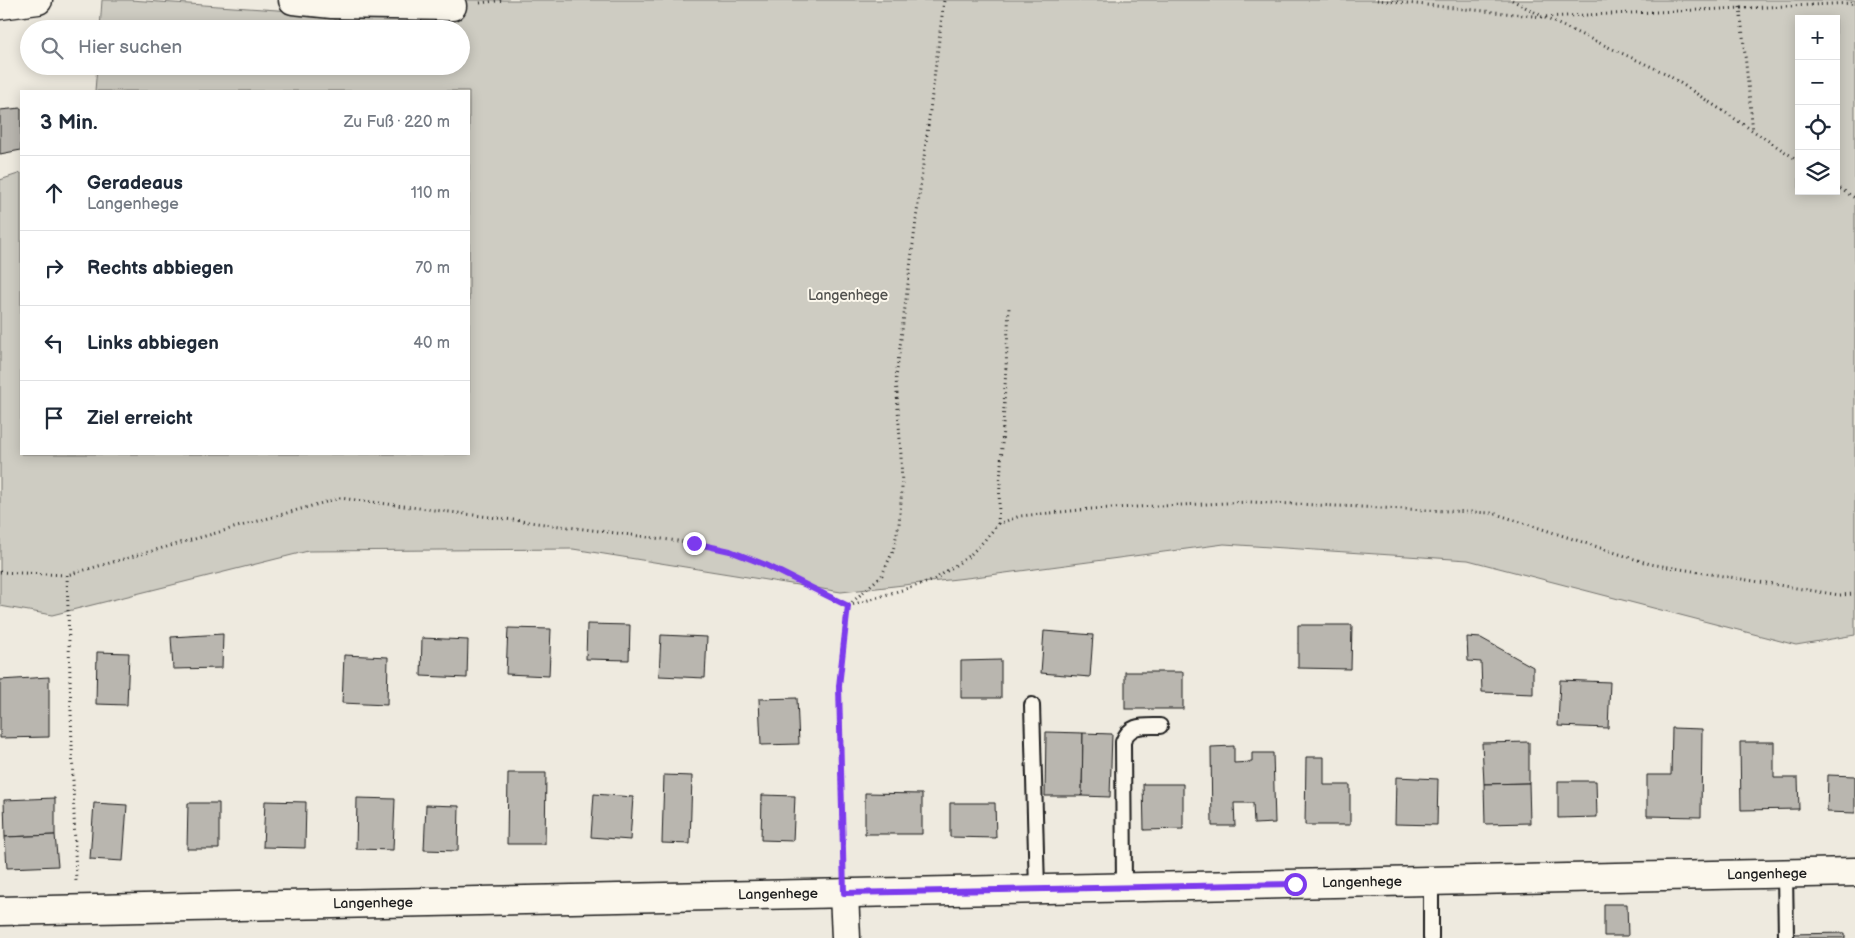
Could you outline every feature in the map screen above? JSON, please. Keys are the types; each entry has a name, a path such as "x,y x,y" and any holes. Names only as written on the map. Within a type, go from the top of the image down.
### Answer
{"street":[{"path":"0,5 38,0"},
{"path":"293,0 332,4 452,6"},
{"name":"Langenhege","path":"0,911 1855,872"},
{"path":"844,893 846,938"}],"lane":[{"path":"1032,704 1037,889"},
{"path":"1124,887 1123,742 1127,733 1136,726 1160,726"},
{"path":"1785,874 1786,938"},
{"path":"1431,881 1431,938"}],"path":[{"path":"844,893 839,686 848,606 882,575 893,551 899,524 902,472 896,378 944,0"},
{"path":"1377,0 1543,17 1855,3"},
{"path":"1512,0 1543,17 1665,73 1795,158"},
{"path":"1740,7 1753,131"},
{"path":"1840,189 1855,198"},
{"path":"998,524 1009,308"},
{"path":"0,572 68,574 340,498 694,543 730,551 766,565 848,606 932,581 969,556 998,524 1020,516 1090,509 1250,502 1493,512 1650,564 1839,595 1855,594"},
{"path":"68,574 76,910"}],"green space":[{"name":"Langenhege","path":"102,0 130,0 395,18 387,0 1855,0 1855,635 1796,645 1468,560 1224,544 975,577 841,592 573,549 308,551 52,615 0,606 0,180 20,173 20,455 470,455 470,90 95,90 96,75 470,75 470,20 101,20"}],"building":[{"path":"20,108 20,150 0,154 0,110"},
{"path":"587,624 630,625 629,660 586,659"},
{"path":"1298,625 1352,625 1351,669 1298,668"},
{"path":"508,628 551,629 549,676 506,674"},
{"path":"1044,631 1093,635 1090,677 1041,673"},
{"path":"223,634 222,668 173,669 171,637"},
{"path":"661,635 707,637 705,678 659,676"},
{"path":"1467,637 1481,638 1533,667 1533,694 1482,692 1481,662 1468,661"},
{"path":"422,638 468,640 467,678 421,676"},
{"path":"97,652 129,653 127,705 96,704"},
{"path":"344,655 388,657 387,705 342,703"},
{"path":"1001,660 1001,698 961,698 961,661"},
{"path":"1125,672 1183,672 1183,709 1125,709"},
{"path":"49,677 49,737 0,738 0,680"},
{"path":"1560,680 1610,682 1608,728 1558,726"},
{"path":"797,698 799,744 761,745 759,699"},
{"path":"1672,728 1702,729 1701,817 1647,816 1647,775 1671,775"},
{"path":"1046,732 1083,733 1082,796 1045,796"},
{"path":"1083,733 1112,734 1110,797 1082,796"},
{"path":"1529,742 1529,783 1484,784 1482,743"},
{"path":"1740,742 1774,742 1774,778 1798,778 1799,809 1741,810"},
{"path":"1234,746 1234,763 1252,762 1252,753 1273,753 1275,823 1254,824 1253,803 1234,803 1235,826 1212,826 1211,747"},
{"path":"1306,757 1324,757 1324,785 1350,785 1350,825 1305,825"},
{"path":"508,773 546,773 545,844 507,844"},
{"path":"664,775 692,776 690,844 662,843"},
{"path":"1828,775 1855,776 1855,813 1827,812"},
{"path":"1396,777 1438,779 1437,825 1395,824"},
{"path":"1558,781 1596,781 1597,817 1558,818"},
{"path":"1529,783 1530,823 1485,824 1484,784"},
{"path":"1143,784 1183,784 1183,829 1144,830"},
{"path":"865,793 922,794 922,834 865,834"},
{"path":"594,794 633,797 630,840 591,837"},
{"path":"762,795 795,796 793,841 761,840"},
{"path":"55,798 55,835 5,837 4,800"},
{"path":"357,798 395,799 393,850 356,849"},
{"path":"265,801 306,802 305,848 263,847"},
{"path":"94,803 127,805 123,861 90,859"},
{"path":"188,803 219,803 219,849 187,849"},
{"path":"950,803 995,803 996,838 950,837"},
{"path":"426,805 459,806 458,851 424,850"},
{"path":"55,835 58,866 7,868 5,837"},
{"path":"1604,904 1627,904 1628,936 1604,936"},
{"path":"1845,933 1845,938 1791,938 1791,934"}],"route":[{"path":"694,543 730,551 766,565 848,606 839,686 844,893 1295,884"}]}
